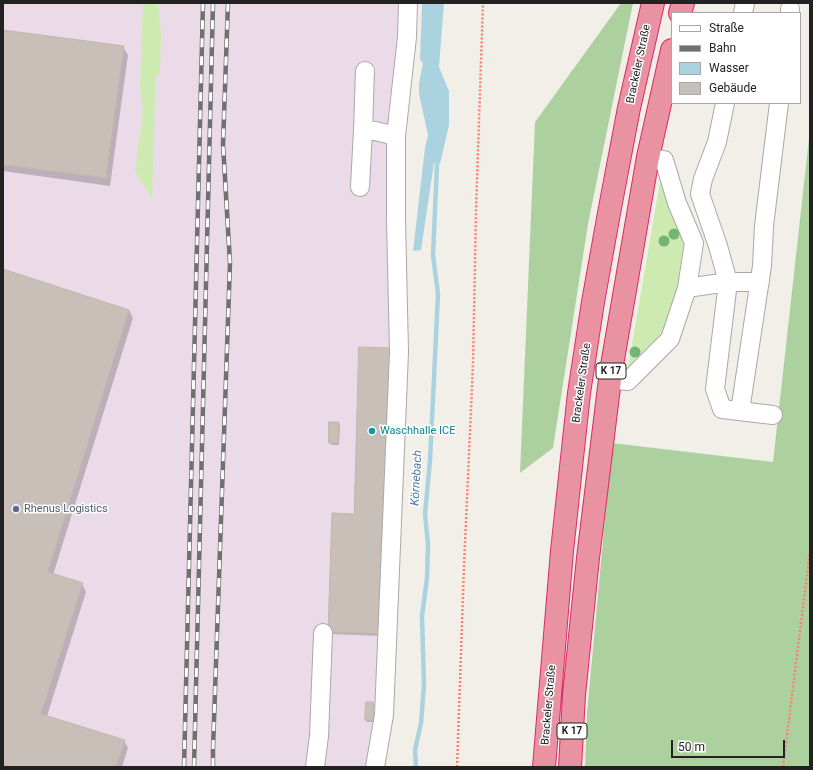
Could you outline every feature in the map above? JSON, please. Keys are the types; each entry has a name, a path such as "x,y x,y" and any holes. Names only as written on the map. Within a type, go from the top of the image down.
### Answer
{"highway":[{"name":"Brackeler Straße","path":"544,767 562,551 579,393 609,214 629,108 653,3"},
{"name":"K 17","path":"570,767 574,695 588,558 611,371 648,157 671,54"},
{"path":"574,695 581,767"}],"lane":[{"path":"376,767 384,715 399,352 396,136 407,37 408,3"},
{"path":"360,186 365,71"},
{"path":"725,104 718,142 703,179 700,194 718,246 728,282 715,390 722,409 773,415"},
{"path":"740,411 760,282 764,226 779,104"},
{"path":"363,130 396,136"},
{"path":"611,380 628,381 670,339 687,288 694,243 677,203 664,160 648,157"},
{"path":"687,288 728,282 760,282"},
{"path":"315,767 319,736 323,633"}],"path":[{"path":"457,767 473,364 476,210 484,3"},
{"path":"784,767 810,551"}],"shaded area":[{"path":"3,3 411,3 401,155 377,767 3,767"}],"green space":[{"path":"143,3 158,3 161,33 160,75 156,74 152,199 135,171 143,111 140,88"},
{"path":"621,3 633,3 588,224 553,448 520,473 535,122"},
{"path":"810,129 810,767 585,767 587,713 612,443 773,462"},
{"path":"660,182 662,183 687,237 672,323 664,335 635,359 630,368 628,367"}],"water":[{"path":"422,3 444,3 439,67 449,91 449,125 440,164 434,163 421,250 413,251 425,148 428,135 419,94 419,83 423,63 420,60"}],"building":[{"path":"3,30 124,46 106,178 3,165"},
{"path":"3,269 129,310 48,572 83,583 41,714 125,740 116,767 3,767"},
{"name":"Waschhalle ICE","path":"359,347 391,348 381,634 328,632 332,513 354,514"},
{"path":"329,422 339,422 338,443 329,443"},
{"path":"366,702 373,702 373,721 365,720"}],"waterway":[{"name":"Körnebach","path":"416,767 415,750 421,723 424,685 422,616 427,578 428,544 425,514 430,461 438,294 433,255 437,165"}],"railway":[{"path":"184,767 203,3"},
{"path":"194,767 213,3"},
{"path":"213,767 230,263 223,144 228,3"}],"place":[{"name":"Waschhalle ICE","path":"372,431"},
{"name":"Rhenus Logistics","path":"16,509"}]}
